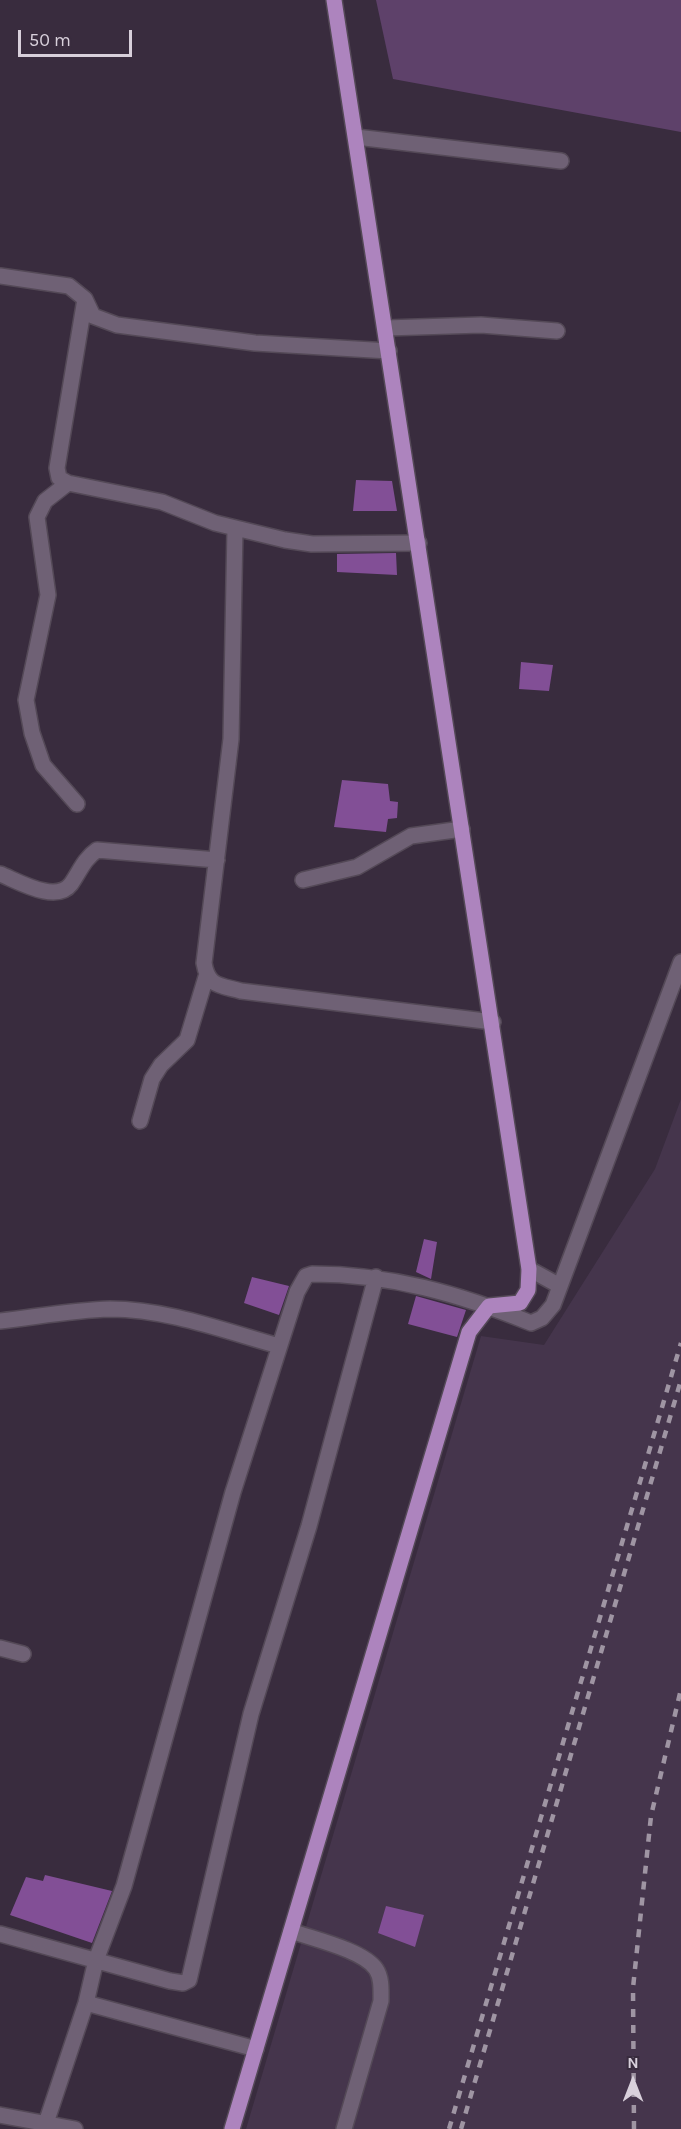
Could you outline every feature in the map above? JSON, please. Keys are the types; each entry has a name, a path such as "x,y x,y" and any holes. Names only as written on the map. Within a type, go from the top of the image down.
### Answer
{"main road":[{"path":"232,2129 469,1332 489,1306 520,1303 528,1290 530,1269 334,0"}],"street":[{"path":"356,137 561,160"},
{"path":"0,276 69,286 85,299 93,316 117,325 255,343 389,351"},
{"path":"85,299 57,468 59,478 68,483 162,502 235,528 312,544 418,543"},
{"path":"386,328 481,325 557,331"},
{"path":"68,483 45,501 37,517 48,595 26,700 30,723 43,765 77,804"},
{"path":"140,1121 152,1079 161,1065 187,1040 206,977 204,963 231,739 235,528"},
{"path":"303,880 357,867 411,836 462,829"},
{"path":"0,874 47,892 60,892 70,886 86,857 97,850 217,860"},
{"path":"45,2126 86,2002 96,1960 124,1886 233,1492 297,1292 306,1276 322,1274 376,1277 469,1298 531,1323 542,1318 553,1305 681,962"},
{"path":"206,977 213,983 241,991 492,1022"},
{"path":"530,1269 560,1286"},
{"path":"0,1934 170,1981 183,1983 189,1980 251,1714 309,1527 376,1277"},
{"path":"0,1321 109,1309 139,1311 165,1315 279,1346"},
{"path":"0,1648 23,1654"},
{"path":"291,1931 363,1957 376,1969 381,1983 381,2001 344,2129"},
{"path":"86,2002 256,2049"},
{"path":"0,2115 45,2126 75,2129"}],"shaded area":[{"path":"376,0 681,0 681,132 393,79"},
{"path":"681,1099 681,2129 246,2129 481,1336 544,1345 655,1169"}],"building":[{"path":"356,480 392,481 397,511 353,511"},
{"path":"396,553 397,575 337,572 337,554"},
{"path":"521,662 553,665 549,691 519,689"},
{"path":"342,780 388,784 390,801 398,802 397,818 388,819 386,832 334,827"},
{"path":"424,1239 437,1242 431,1279 416,1272"},
{"path":"252,1277 289,1286 279,1315 244,1303"},
{"path":"416,1296 466,1310 457,1337 408,1324"},
{"path":"45,1875 112,1891 92,1943 10,1915 26,1877 43,1881"},
{"path":"386,1906 424,1915 415,1947 378,1933"}],"railway":[{"path":"449,2129 681,1343"},
{"path":"461,2129 681,1380"},
{"path":"634,2129 633,1988 651,1816 681,1689"}]}
